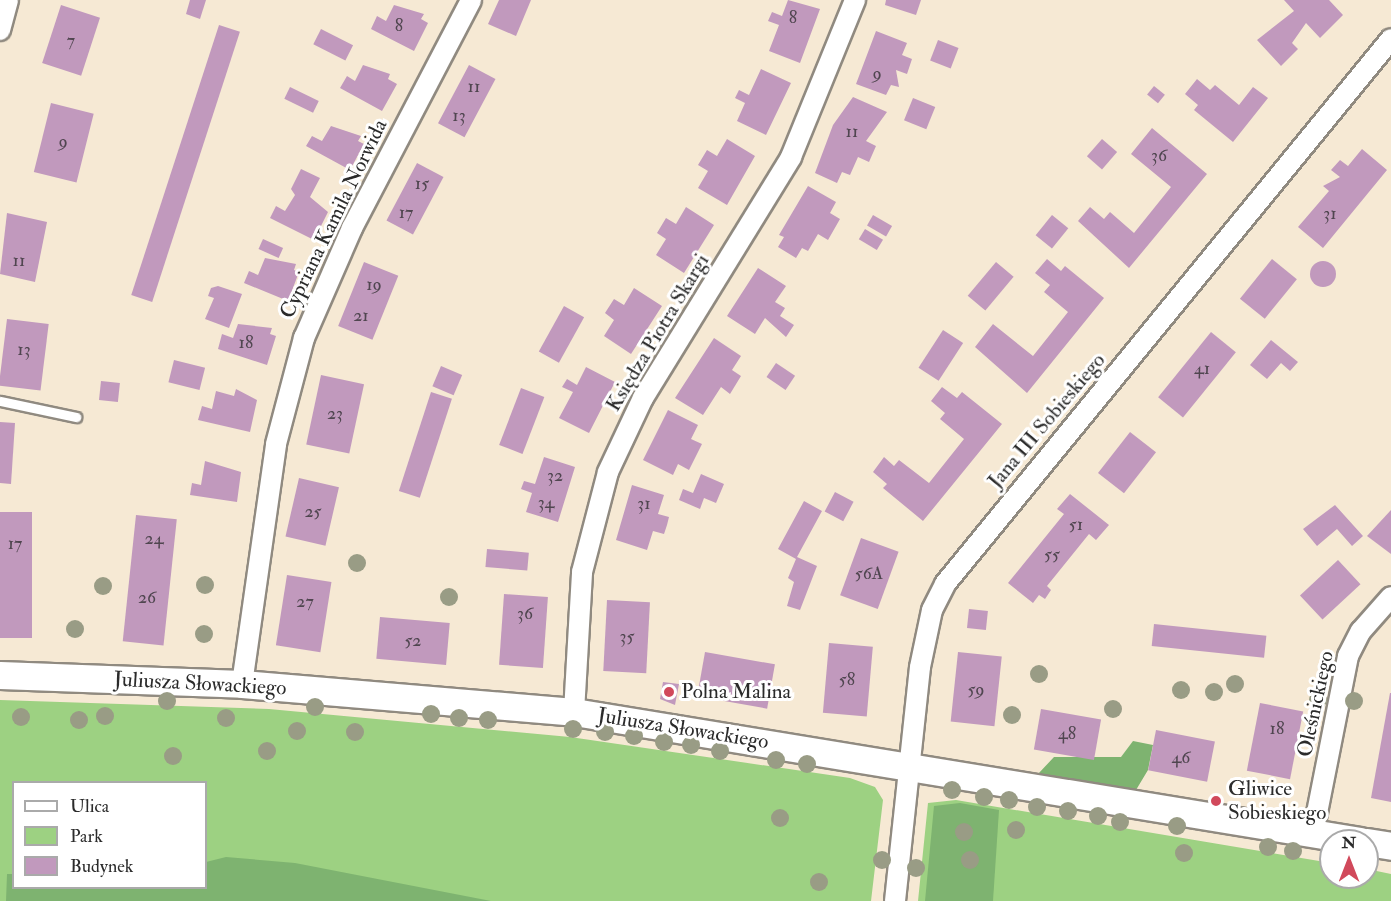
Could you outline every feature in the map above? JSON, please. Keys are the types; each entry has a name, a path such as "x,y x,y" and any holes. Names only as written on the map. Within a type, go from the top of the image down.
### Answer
{"main road":[{"name":"Juliusza Słowackiego","path":"0,675 242,684 574,712 909,764 1319,834"}],"street":[{"path":"0,30 8,0"},
{"name":"Cypriana Kamila Norwida","path":"242,684 276,444 304,338 352,228 471,0"},
{"name":"Księdza Piotra Skargi","path":"574,712 582,572 608,472 643,398 791,157 855,0"},
{"name":"Jana III Sobieskiego","path":"895,901 924,641 945,584 1391,39"},
{"name":"Oleśnickiego","path":"1313,833 1348,656 1361,631 1391,597"}],"lane":[{"path":"0,401 76,417"}],"green space":[{"path":"0,700 269,709 570,737 850,778 875,787 883,800 871,901 0,901"},
{"path":"1133,741 1153,745 1148,770 1136,790 1038,774 1054,757 1121,757"},
{"path":"956,800 1319,861 1319,889 1379,889 1379,872 1391,874 1391,901 918,901 928,803"},
{"path":"960,803 999,810 993,901 925,901 934,806"},
{"path":"226,857 295,863 491,901 6,901 7,874 12,874 12,889 207,889 207,862"}],"building":[{"path":"190,0 206,0 200,19 186,14"},
{"path":"499,0 531,0 516,36 488,24"},
{"path":"788,0 820,9 800,63 769,51 779,25 768,21 772,12 782,16"},
{"path":"886,0 921,0 916,15 885,5"},
{"path":"1284,0 1329,0 1343,15 1320,38 1306,23 1292,43 1298,49 1281,66 1257,40 1294,11"},
{"path":"61,5 100,18 81,76 42,63"},
{"path":"394,5 424,14 421,19 428,23 414,51 371,29 377,16 386,21"},
{"path":"219,25 240,32 152,302 131,295"},
{"path":"321,29 353,45 345,60 313,44"},
{"path":"876,31 907,43 902,55 912,59 907,74 896,70 899,87 891,85 886,95 856,84"},
{"path":"938,40 959,48 951,68 930,61"},
{"path":"363,65 390,74 388,79 397,84 382,111 340,88 347,76 355,81"},
{"path":"469,65 495,79 465,137 438,123"},
{"path":"761,69 791,83 766,135 737,121 745,103 735,98 739,90 749,95"},
{"path":"1197,79 1210,90 1215,85 1239,105 1253,87 1268,98 1233,142 1194,110 1198,105 1185,94"},
{"path":"1154,86 1165,95 1158,103 1147,95"},
{"path":"290,87 319,101 313,113 284,99"},
{"path":"853,97 887,112 866,141 876,146 869,162 858,157 850,175 842,172 837,183 815,173 833,125"},
{"path":"913,98 935,107 926,129 904,120"},
{"path":"51,103 94,114 77,183 34,172"},
{"path":"331,126 361,136 358,141 364,144 350,170 306,146 312,136 322,141"},
{"path":"1152,128 1207,174 1129,268 1078,221 1090,207 1104,219 1110,212 1134,233 1171,187 1131,154"},
{"path":"727,139 755,156 727,205 698,188 708,171 698,165 707,150 717,156"},
{"path":"1102,139 1117,152 1102,169 1087,156"},
{"path":"1362,149 1387,170 1323,248 1298,227 1329,191 1323,186 1340,177 1331,170 1340,160 1348,166"},
{"path":"417,163 443,177 413,234 386,220"},
{"path":"301,169 320,178 310,197 328,212 314,240 270,218 276,206 285,211 295,195 291,189"},
{"path":"808,186 836,202 830,213 840,219 828,240 818,234 808,251 802,248 796,258 778,247 784,237 779,235"},
{"path":"686,207 714,225 684,273 656,255 666,239 657,233 666,218 676,224"},
{"path":"7,213 47,222 35,282 0,274"},
{"path":"873,215 892,226 886,236 867,225"},
{"path":"1052,215 1068,228 1052,248 1036,235"},
{"path":"865,229 883,240 877,250 859,239"},
{"path":"263,239 283,248 279,258 259,249"},
{"path":"265,258 296,264 294,270 299,272 288,301 244,283 249,271 258,275"},
{"path":"1047,259 1061,271 1065,266 1104,298 1027,393 975,347 993,324 1033,356 1068,312 1044,292 1050,285 1035,273"},
{"path":"1272,259 1297,279 1265,319 1240,299"},
{"path":"1323,261 1332,265 1336,274 1332,283 1323,287 1314,283 1310,274 1314,265"},
{"path":"364,262 398,276 372,340 338,326"},
{"path":"996,262 1014,277 985,310 968,296"},
{"path":"758,268 786,286 775,302 785,308 780,316 794,325 786,337 765,318 755,334 727,316"},
{"path":"218,286 242,294 229,328 205,319 214,298 208,296 211,288"},
{"path":"634,288 662,306 631,354 604,336 614,320 605,313 614,299 624,305"},
{"path":"564,306 584,317 559,363 539,351"},
{"path":"7,319 49,324 41,391 0,386"},
{"path":"238,324 272,328 270,334 276,336 267,365 218,349 222,334 233,338"},
{"path":"943,330 963,343 939,381 918,368"},
{"path":"1211,332 1236,352 1183,417 1158,397"},
{"path":"714,338 741,356 732,370 741,376 730,394 721,387 703,415 675,398"},
{"path":"1271,340 1298,362 1290,371 1281,363 1267,379 1250,365"},
{"path":"174,360 205,368 199,390 168,382"},
{"path":"776,363 795,376 786,390 766,377"},
{"path":"441,366 462,375 454,395 432,386"},
{"path":"586,367 615,382 589,433 559,418 573,392 562,387 567,379 577,385"},
{"path":"321,375 364,384 349,454 306,444"},
{"path":"101,381 120,383 118,402 99,400"},
{"path":"942,387 957,398 962,392 1002,424 923,521 883,488 887,484 873,472 884,457 894,466 899,460 929,483 964,439 940,419 945,413 931,401"},
{"path":"521,388 544,397 522,454 499,445"},
{"path":"236,389 257,400 250,432 198,420 202,406 212,409 216,391 234,396"},
{"path":"431,392 452,399 420,498 399,491"},
{"path":"668,410 698,425 691,439 702,444 689,470 678,464 673,475 643,460"},
{"path":"0,422 15,423 11,484 0,483"},
{"path":"1130,432 1156,452 1124,493 1098,473"},
{"path":"544,457 575,467 558,522 526,512 532,493 521,489 524,481 535,484"},
{"path":"205,461 241,472 237,502 190,495 192,483 201,485"},
{"path":"701,474 724,484 716,503 704,498 700,509 679,500 683,489 693,493"},
{"path":"299,478 339,487 325,546 286,536"},
{"path":"632,485 664,495 658,514 669,517 667,525 664,534 653,531 647,550 616,540"},
{"path":"835,492 854,502 843,521 825,511"},
{"path":"1070,494 1109,525 1096,540 1089,534 1047,586 1051,590 1045,599 1039,595 1033,603 1008,583 1064,514 1057,509"},
{"path":"804,501 822,511 797,557 817,566 800,610 787,606 794,582 788,578 796,559 778,549"},
{"path":"1335,505 1363,536 1352,546 1337,529 1317,546 1303,529"},
{"path":"1391,510 1391,554 1367,536"},
{"path":"0,512 32,512 32,638 0,638"},
{"path":"136,515 177,519 164,646 123,641"},
{"path":"861,538 899,552 878,609 840,595"},
{"path":"487,549 529,553 527,571 485,567"},
{"path":"1338,560 1361,584 1322,620 1300,595"},
{"path":"287,575 331,582 320,652 276,645"},
{"path":"504,594 548,597 543,668 499,665"},
{"path":"607,600 650,602 646,673 603,671"},
{"path":"969,609 988,611 986,630 967,628"},
{"path":"380,617 450,623 446,665 376,659"},
{"path":"1154,624 1266,636 1264,658 1152,646"},
{"path":"829,643 873,647 867,717 823,713"},
{"path":"705,652 775,664 767,709 697,696"},
{"path":"958,652 1002,657 994,726 951,722"},
{"name":"Polna Malina","path":"663,682 679,684 675,705 660,699"},
{"path":"1391,693 1391,802 1371,798"},
{"path":"1260,703 1303,711 1290,779 1247,771"},
{"path":"1041,709 1101,720 1094,760 1034,749"},
{"path":"1156,730 1215,741 1207,782 1148,770"}],"place":[{"name":"Polna Malina","path":"669,692"},
{"name":"Gliwice Sobieskiego","path":"1216,801"}]}
